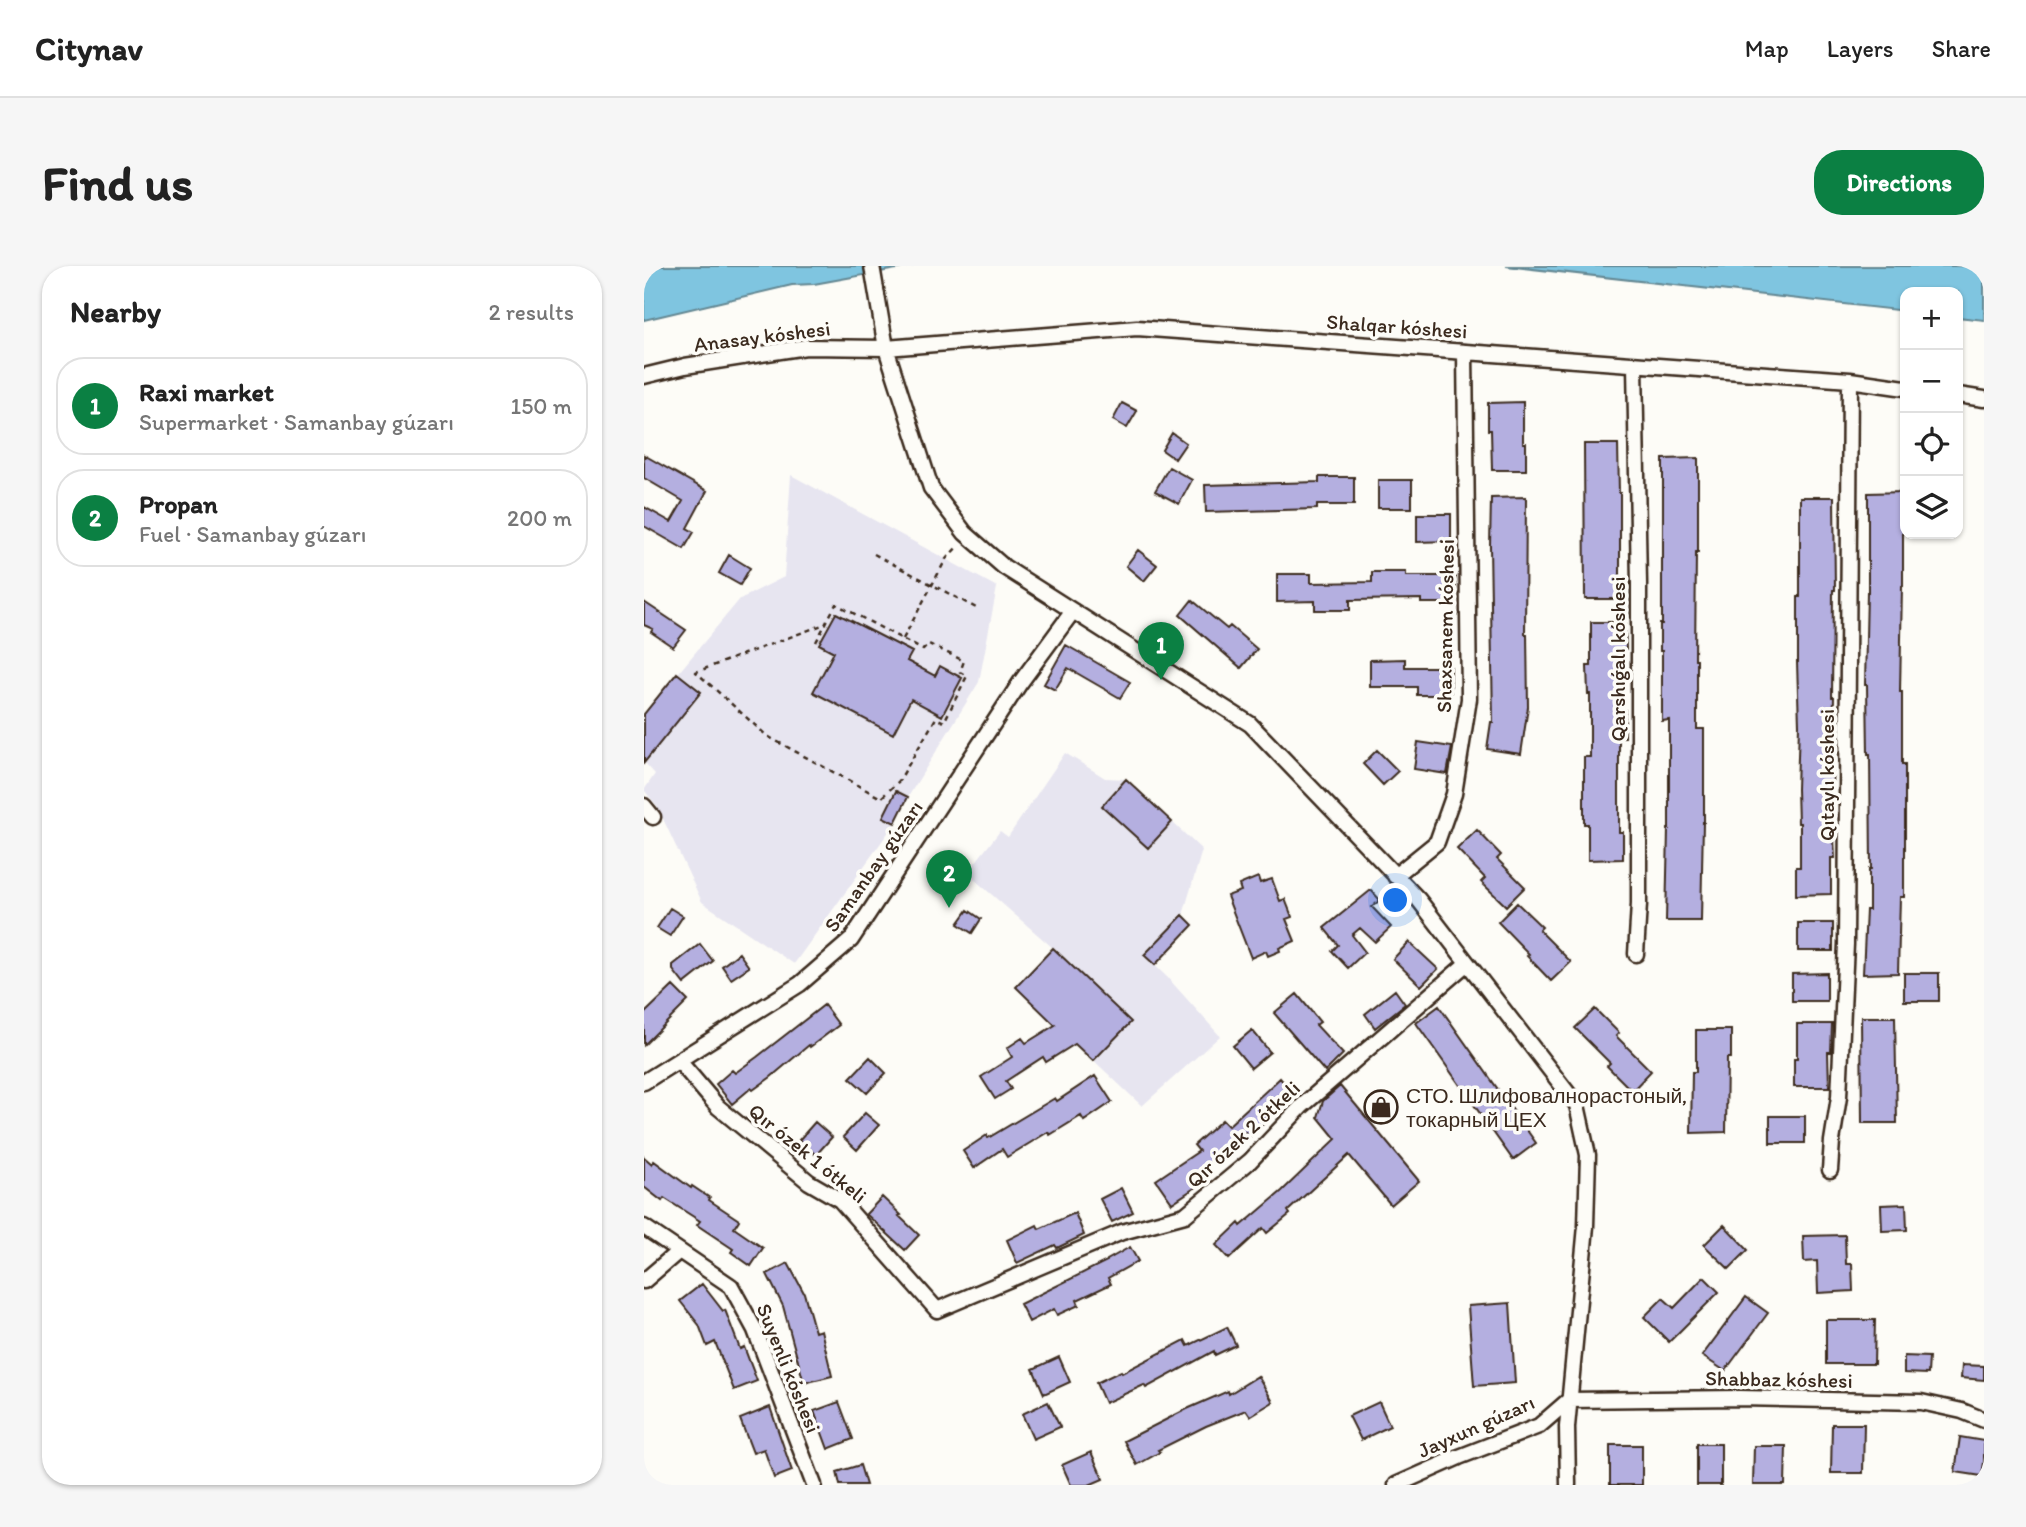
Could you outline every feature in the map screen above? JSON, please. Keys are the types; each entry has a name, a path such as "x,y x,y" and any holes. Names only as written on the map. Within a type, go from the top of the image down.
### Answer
{"street":[{"path":"872,266 886,348 931,488 965,533 1004,567 1250,724 1418,899 1577,1105 1588,1155 1587,1202 1567,1427 1568,1485"},
{"name":"Shalqar kóshesi","path":"886,348 1137,328 1850,380 1900,387"},
{"name":"Anasay kóshesi","path":"644,376 685,366 806,348 886,348"},
{"name":"Shaxsanem kóshesi","path":"1395,876 1437,842 1454,794 1469,698 1465,352"},
{"name":"Qarshıǵalı kóshesi","path":"1635,365 1639,584 1639,904 1636,954"},
{"name":"Qıtaylı kóshesi","path":"1830,1170 1839,1097 1846,944 1850,380"},
{"path":"1963,396 1984,399"},
{"name":"Samanbay gúzarı","path":"644,1082 800,984 851,940 1020,684 1073,611"},
{"name":"Qır ózek 2 ótkeli","path":"937,1310 1122,1232 1185,1215 1250,1161 1302,1106 1466,964"},
{"name":"Qır ózek 1 ótkeli","path":"679,1061 718,1107 809,1182 840,1200 937,1310"},
{"name":"Suyenli kóshesi","path":"644,1227 731,1286 755,1330 814,1485"},
{"path":"644,1281 680,1251"},
{"name":"Shabbaz kóshesi","path":"1569,1400 1739,1398 1921,1402 1962,1411 1984,1420"},
{"name":"Jayxun gúzarı","path":"1396,1485 1539,1426 1569,1400"}],"path":[{"path":"903,639 946,559 961,542"},
{"path":"874,554 978,609"},
{"path":"816,642 836,604 923,650 929,644 964,661 960,672 967,676 944,722 936,718 899,781 881,798 767,736 696,672 825,624"}],"shaded area":[{"path":"791,475 997,587 979,682 908,797 895,823 794,964 702,902 657,806 644,790 655,774 644,762 644,714 740,599 784,577"},
{"path":"1065,753 1105,778 1126,779 1202,850 1183,915 1144,955 1220,1036 1142,1106 1016,987 1053,948 967,873 1000,831 1008,837"}],"water":[{"path":"644,266 913,266 814,284 792,285 644,320"},
{"path":"1506,266 1984,266 1984,320 1963,318 1963,287 1900,287 1900,310"}],"building":[{"path":"1523,402 1526,470 1492,470 1488,403"},
{"path":"1122,403 1137,411 1127,428 1113,420"},
{"path":"1172,433 1186,443 1175,459 1162,450"},
{"path":"1584,444 1618,444 1620,599 1585,599"},
{"path":"644,455 707,491 687,528 694,532 684,549 644,526 644,507 671,522 683,501 644,478"},
{"path":"1698,458 1695,659 1697,729 1704,729 1701,921 1666,921 1669,720 1662,721 1660,651 1663,459"},
{"path":"1169,467 1192,480 1179,504 1155,491"},
{"path":"1319,477 1354,477 1354,505 1317,505 1317,509 1206,512 1205,485 1319,482"},
{"path":"1378,480 1412,480 1412,508 1378,508"},
{"path":"1900,492 1903,586 1900,692 1902,764 1905,764 1905,857 1904,897 1900,897 1898,973 1863,974 1871,869 1870,754 1865,685 1868,493"},
{"path":"1526,497 1525,634 1528,707 1521,754 1487,749 1493,722 1490,546 1491,498"},
{"path":"1800,497 1834,497 1832,795 1835,858 1831,858 1831,894 1796,895 1796,867 1800,867 1797,662"},
{"path":"1417,514 1451,514 1451,541 1417,542"},
{"path":"1138,550 1157,565 1144,581 1126,566"},
{"path":"729,555 750,568 740,585 719,573"},
{"path":"1372,572 1406,572 1406,576 1456,576 1456,603 1421,603 1421,599 1350,600 1350,610 1315,610 1315,601 1277,602 1277,574 1311,574 1311,583 1372,582"},
{"path":"1192,600 1227,629 1230,626 1257,649 1241,668 1180,615"},
{"path":"644,602 686,630 673,647 651,632 653,629 644,625"},
{"path":"836,613 912,652 907,661 935,676 940,666 962,678 942,716 911,699 893,734 813,692 834,652 819,644"},
{"path":"1591,622 1625,622 1622,710 1625,710 1625,737 1619,737 1619,832 1623,832 1623,859 1588,860 1588,824 1584,824 1584,757 1590,757 1587,666 1591,666"},
{"path":"1066,645 1130,682 1120,698 1068,668 1055,690 1044,684"},
{"path":"1405,659 1405,667 1451,667 1451,695 1417,695 1417,687 1370,687 1370,660"},
{"path":"677,673 701,692 644,763 644,714"},
{"path":"1418,742 1452,747 1447,774 1414,769"},
{"path":"1377,750 1398,771 1383,785 1363,764"},
{"path":"1126,779 1172,822 1148,848 1102,806"},
{"path":"896,791 908,797 895,823 883,817"},
{"path":"1477,830 1501,855 1497,859 1525,887 1506,906 1481,882 1485,878 1457,849"},
{"path":"1258,877 1260,883 1272,879 1280,901 1285,899 1292,917 1286,919 1295,941 1268,956 1266,951 1251,958 1227,896 1241,891 1239,885"},
{"path":"1371,890 1380,900 1372,907 1391,927 1375,942 1360,928 1352,935 1365,952 1348,968 1332,951 1338,945 1324,928"},
{"path":"1517,903 1542,927 1539,930 1571,962 1551,981 1498,922"},
{"path":"670,908 683,916 670,936 657,928"},
{"path":"968,910 981,919 972,933 958,924"},
{"path":"1183,915 1193,925 1155,965 1144,955"},
{"path":"1798,923 1833,923 1833,951 1798,951"},
{"path":"1409,942 1438,969 1421,986 1393,959"},
{"path":"700,944 713,961 684,984 673,970 673,965"},
{"path":"1053,948 1131,1022 1093,1061 1075,1044 1046,1062 1043,1057 1006,1081 1011,1089 995,1099 981,1077 1012,1057 1007,1048 1022,1038 1026,1043 1055,1025 1016,987"},
{"path":"739,953 749,967 731,979 722,966"},
{"path":"1827,973 1827,1001 1792,1001 1792,974"},
{"path":"1904,973 1939,973 1939,1001 1904,1001"},
{"path":"673,986 688,1001 644,1045 644,1014"},
{"path":"1395,990 1405,1004 1375,1028 1365,1014"},
{"path":"1297,994 1320,1022 1316,1025 1343,1054 1325,1072 1274,1013"},
{"path":"824,1005 839,1025 732,1104 716,1084 732,1070 735,1073 757,1057"},
{"path":"1439,1006 1536,1143 1513,1160 1416,1023"},
{"path":"1595,1009 1619,1033 1616,1036 1651,1071 1632,1091 1607,1066 1610,1063 1575,1028"},
{"path":"1861,1017 1895,1017 1897,1123 1862,1123"},
{"path":"1797,1024 1832,1024 1831,1052 1828,1052 1829,1087 1794,1087"},
{"path":"1252,1030 1270,1052 1251,1068 1233,1046"},
{"path":"1696,1030 1731,1030 1731,1058 1727,1058 1726,1132 1691,1133"},
{"path":"870,1057 886,1073 867,1093 850,1078"},
{"path":"1095,1076 1112,1102 1084,1121 1081,1116 1007,1157 1002,1149 974,1168 963,1151 1055,1098 1057,1101"},
{"path":"1280,1078 1294,1095 1249,1137 1245,1132 1199,1173 1205,1181 1172,1203 1156,1180 1199,1151 1194,1145 1222,1120 1228,1126"},
{"path":"1340,1086 1419,1181 1391,1205 1349,1155 1288,1211 1290,1214 1267,1233 1263,1228 1229,1259 1216,1245 1239,1223 1241,1226 1282,1191 1336,1139 1318,1117 1323,1101"},
{"path":"865,1113 879,1125 857,1150 843,1137"},
{"path":"1770,1116 1805,1116 1805,1143 1770,1143"},
{"path":"815,1122 832,1137 816,1155 799,1140"},
{"path":"644,1157 652,1164 654,1161 691,1188 692,1186 739,1220 734,1228 763,1248 751,1266 731,1252 733,1249 697,1225 700,1221 664,1198 662,1201 644,1187"},
{"path":"1121,1188 1133,1212 1112,1222 1100,1199"},
{"path":"882,1197 919,1235 905,1250 866,1214"},
{"path":"1906,1204 1907,1230 1882,1231 1881,1205"},
{"path":"1075,1213 1084,1235 1017,1263 1007,1240 1037,1225 1039,1229"},
{"path":"1724,1225 1748,1250 1729,1269 1704,1245"},
{"path":"1845,1235 1846,1264 1852,1264 1853,1291 1818,1293 1817,1261 1804,1262 1803,1236"},
{"path":"1130,1247 1138,1261 1108,1278 1111,1284 1077,1300 1079,1305 1057,1315 1054,1309 1029,1322 1020,1304"},
{"path":"788,1263 804,1293 815,1332 821,1330 832,1376 804,1383 783,1306 767,1274"},
{"path":"1704,1277 1719,1292 1669,1342 1644,1317 1663,1298 1674,1308"},
{"path":"702,1284 723,1311 725,1310 740,1349 744,1347 757,1381 734,1390 715,1342 707,1346 699,1325 680,1301"},
{"path":"1746,1297 1768,1313 1725,1371 1702,1356"},
{"path":"1510,1303 1515,1383 1474,1386 1468,1306"},
{"path":"1826,1320 1875,1320 1874,1364 1826,1364"},
{"path":"1227,1327 1236,1345 1215,1355 1214,1351 1146,1388 1144,1385 1105,1403 1096,1383 1121,1371 1122,1373 1185,1340 1188,1346"},
{"path":"1904,1356 1929,1357 1928,1374 1904,1373"},
{"path":"1059,1357 1070,1382 1044,1394 1033,1369"},
{"path":"1962,1365 1984,1366 1984,1380 1961,1378"},
{"path":"1258,1376 1273,1402 1250,1416 1246,1410 1206,1426 1158,1450 1160,1452 1137,1465 1124,1441 1187,1409 1228,1391 1229,1394"},
{"path":"839,1402 853,1439 828,1449 814,1411"},
{"path":"1048,1402 1060,1427 1033,1439 1022,1414"},
{"path":"1379,1402 1390,1426 1361,1440 1349,1416"},
{"path":"770,1407 792,1471 774,1478 764,1449 753,1453 740,1419"},
{"path":"1832,1424 1864,1424 1863,1473 1831,1473"},
{"path":"1960,1437 1984,1441 1982,1476 1955,1472"},
{"path":"1697,1444 1721,1444 1721,1485 1697,1485"},
{"path":"1610,1445 1642,1445 1642,1485 1610,1485"},
{"path":"1754,1446 1786,1446 1785,1485 1753,1485"},
{"path":"1091,1452 1103,1479 1089,1485 1071,1485 1062,1465"},
{"path":"860,1465 866,1485 840,1485 837,1472"}],"place":[{"name":"Raxi market","path":"1161,680"},
{"name":"Propan","path":"949,908"},
{"name":"СТО. Шлифовалнорастоный, токарный ЦЕХ","path":"1381,1107"}]}
